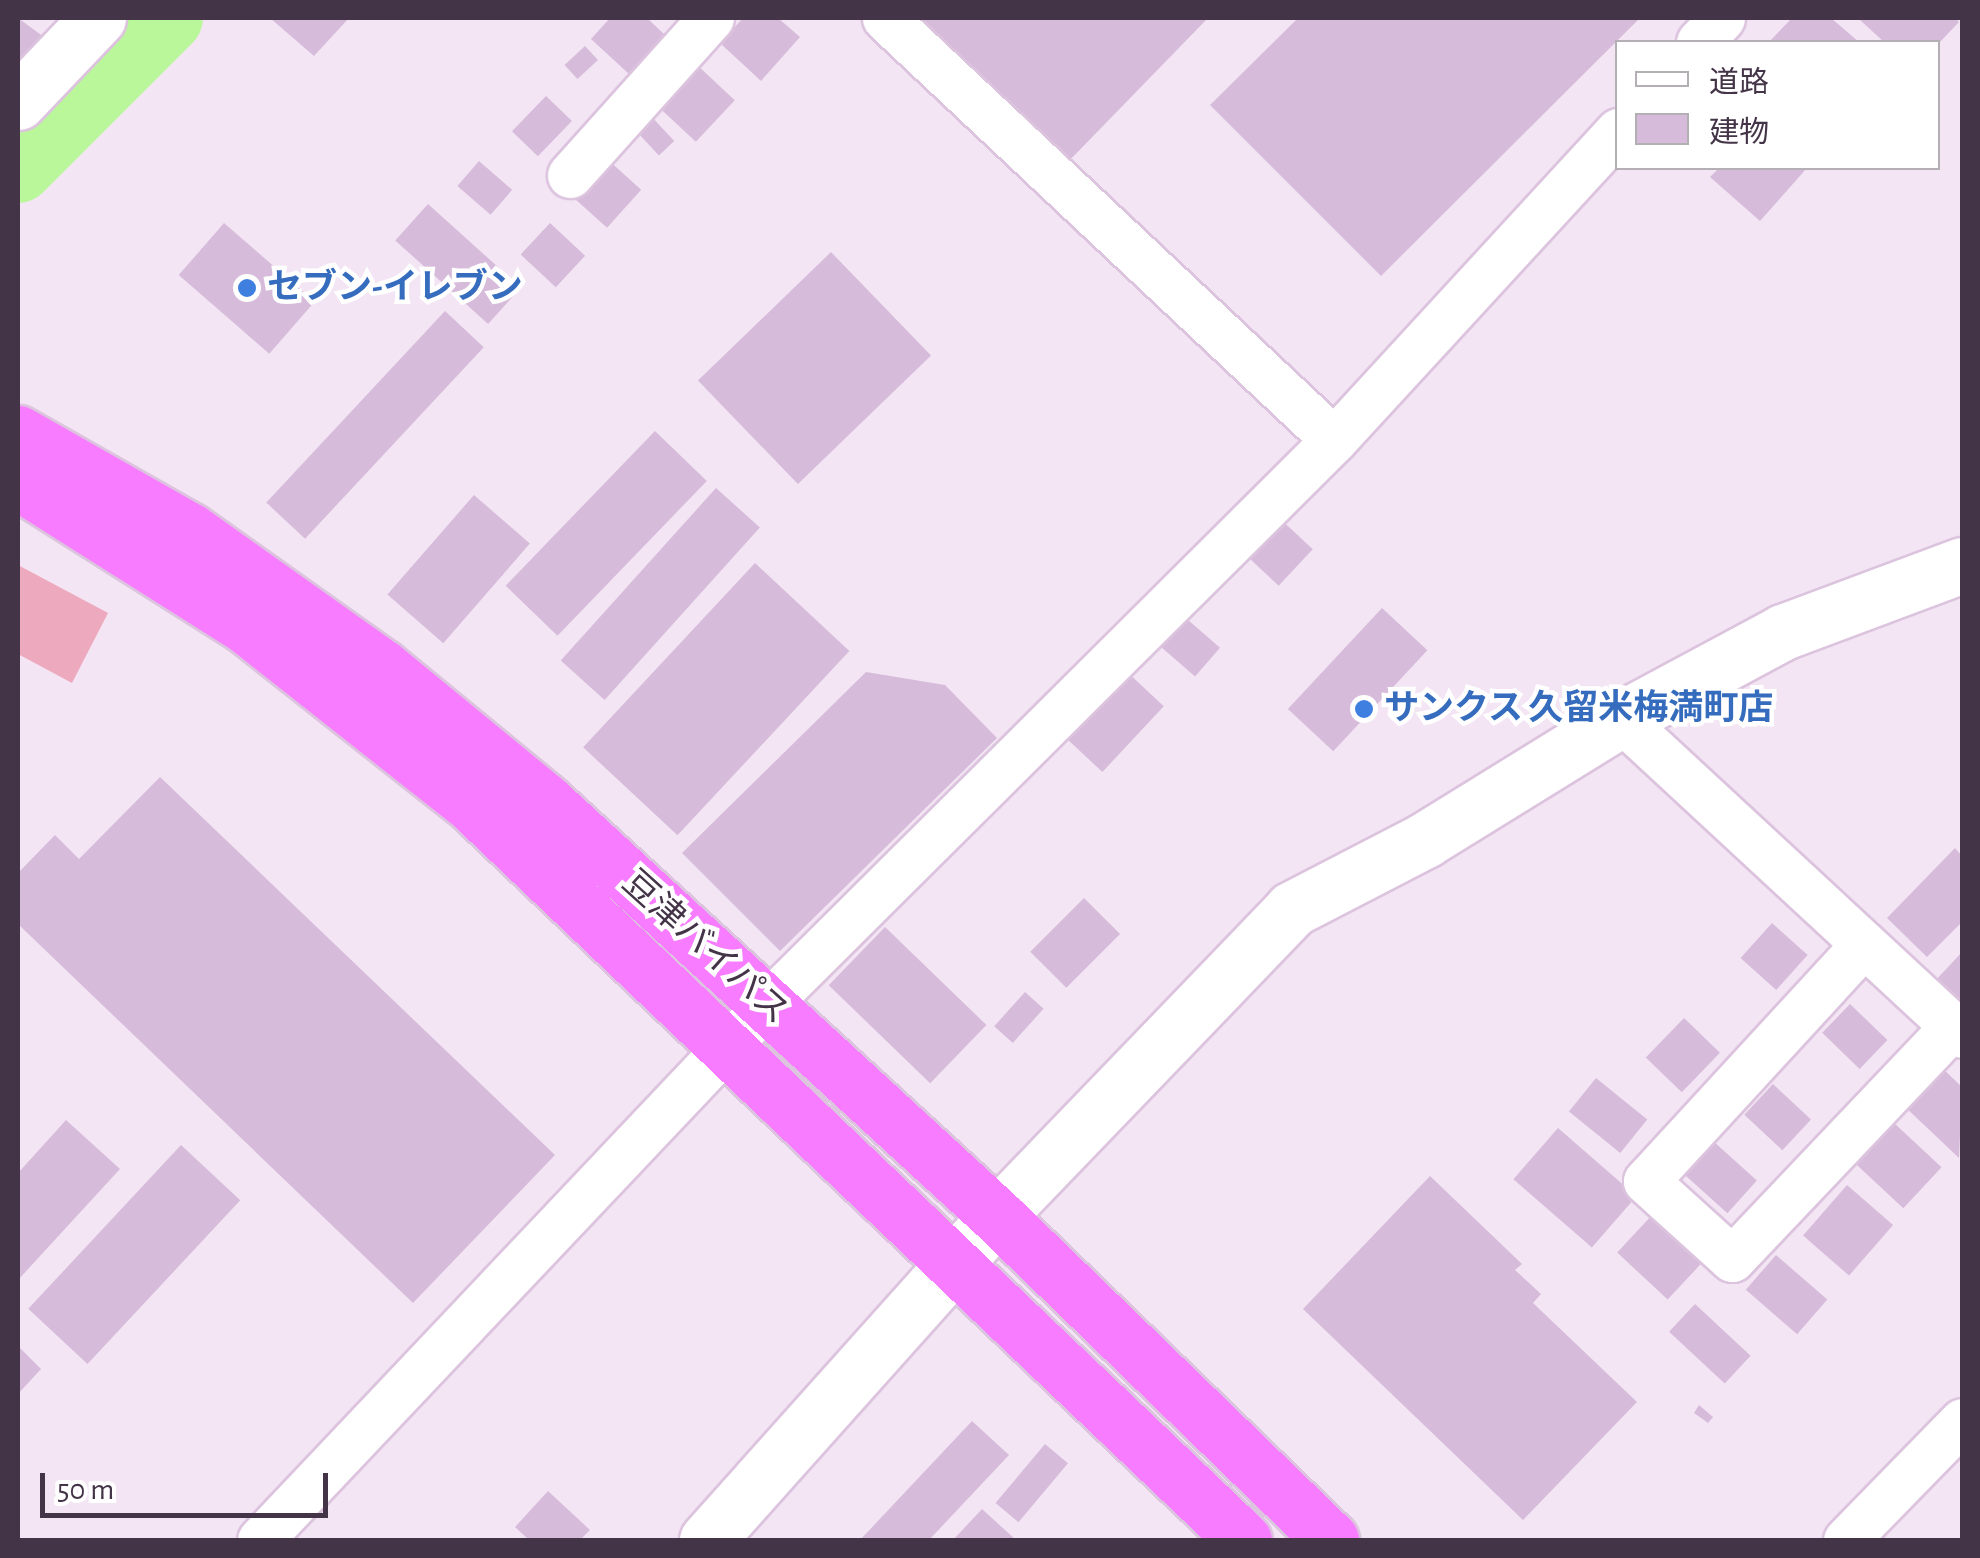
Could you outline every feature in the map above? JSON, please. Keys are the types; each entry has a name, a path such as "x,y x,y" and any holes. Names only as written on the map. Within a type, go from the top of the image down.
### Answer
{"highway":[{"name":"豆津バイパス","path":"18,432 189,530 382,666 544,800 997,1216 1331,1540"},
{"name":"豆津バイパス","path":"18,482 248,627 456,792 729,1044 1244,1540"}],"street":[{"path":"18,102 98,18"},
{"path":"570,174 711,18"},
{"path":"885,18 1334,440"},
{"path":"1701,40 1722,18"},
{"path":"260,1540 766,1004 1334,440 1615,134"},
{"path":"707,1540 997,1216 1292,910 1425,840 1620,720 1783,632 1962,565"},
{"path":"1620,720 1864,944 1958,1031 1732,1259 1646,1181 1864,944"},
{"path":"1846,1540 1962,1421"}],"shaded area":[{"path":"18,565 108,613 72,683 18,654"}],"building":[{"path":"18,18 44,37 18,65"},
{"path":"270,18 349,18 314,56"},
{"path":"610,18 647,18 665,35 629,74 591,39"},
{"path":"743,18 778,18 800,37 761,81 720,43"},
{"path":"914,18 1208,18 1066,164"},
{"path":"1298,18 1640,18 1381,276 1210,105"},
{"path":"1792,18 1831,18 1857,40 1771,40"},
{"path":"1955,18 1959,22 1940,42 1882,40 1860,20"},
{"path":"585,46 598,60 577,79 565,65"},
{"path":"696,64 735,100 696,142 657,106"},
{"path":"546,96 572,121 538,156 512,131"},
{"path":"649,114 674,141 659,155 634,128"},
{"path":"607,159 641,190 607,228 573,197"},
{"path":"479,161 512,190 491,215 457,186"},
{"path":"1717,170 1805,170 1760,221 1710,177"},
{"path":"428,204 521,288 488,324 395,240"},
{"name":"セブン-イレブン","path":"224,223 315,302 269,354 179,275"},
{"path":"550,223 585,256 556,287 521,254"},
{"path":"831,252 931,356 798,484 698,381"},
{"path":"445,311 484,347 305,539 266,503"},
{"path":"655,431 707,481 557,636 506,586"},
{"path":"716,488 760,527 605,700 561,660"},
{"path":"474,495 530,544 443,643 387,595"},
{"path":"1274,513 1313,549 1279,586 1240,550"},
{"path":"755,563 849,651 677,835 583,747"},
{"path":"1382,608 1427,650 1333,751 1288,709"},
{"path":"1180,613 1220,648 1195,676 1155,642"},
{"path":"1125,670 1164,706 1102,772 1064,736"},
{"path":"866,672 945,685 997,738 780,951 682,853"},
{"path":"160,777 555,1155 413,1303 18,924 18,873 55,835 79,859"},
{"path":"1955,848 1962,856 1962,922 1927,957 1887,918"},
{"path":"1084,898 1120,934 1066,988 1030,952"},
{"path":"1772,923 1808,955 1776,990 1741,958"},
{"path":"885,927 986,1025 930,1083 829,985"},
{"path":"1962,952 1962,1006 1935,981"},
{"path":"1025,992 1044,1009 1013,1043 994,1026"},
{"path":"1850,1004 1887,1040 1860,1069 1822,1033"},
{"path":"1684,1018 1720,1053 1682,1092 1646,1058"},
{"path":"1940,1066 1962,1087 1959,1158 1903,1105"},
{"path":"1596,1078 1647,1120 1620,1153 1569,1111"},
{"path":"1773,1084 1811,1119 1782,1150 1744,1115"},
{"path":"66,1120 120,1169 18,1280 18,1173"},
{"path":"1894,1123 1942,1167 1903,1208 1856,1164"},
{"path":"1558,1128 1636,1196 1592,1248 1513,1179"},
{"path":"1713,1141 1757,1180 1727,1213 1684,1174"},
{"path":"181,1145 240,1200 87,1364 28,1309"},
{"path":"1430,1176 1522,1264 1515,1270 1541,1294 1533,1303 1637,1402 1523,1520 1303,1309"},
{"path":"1847,1185 1893,1225 1849,1276 1803,1236"},
{"path":"1654,1213 1704,1260 1668,1300 1617,1252"},
{"path":"1776,1255 1827,1300 1797,1334 1746,1290"},
{"path":"1695,1304 1751,1356 1725,1384 1669,1332"},
{"path":"18,1346 41,1369 18,1394"},
{"path":"1699,1405 1713,1417 1708,1423 1694,1413"},
{"path":"972,1421 1009,1455 929,1540 860,1540"},
{"path":"1045,1444 1068,1463 1018,1522 996,1503"},
{"path":"548,1491 590,1530 580,1540 529,1540 515,1527"},
{"path":"982,1509 1016,1540 953,1540"}],"waterway":[{"path":"18,168 168,18"}],"place":[{"name":"セブン-イレブン","path":"247,288"},
{"name":"サンクス 久留米梅満町店","path":"1364,709"}]}
